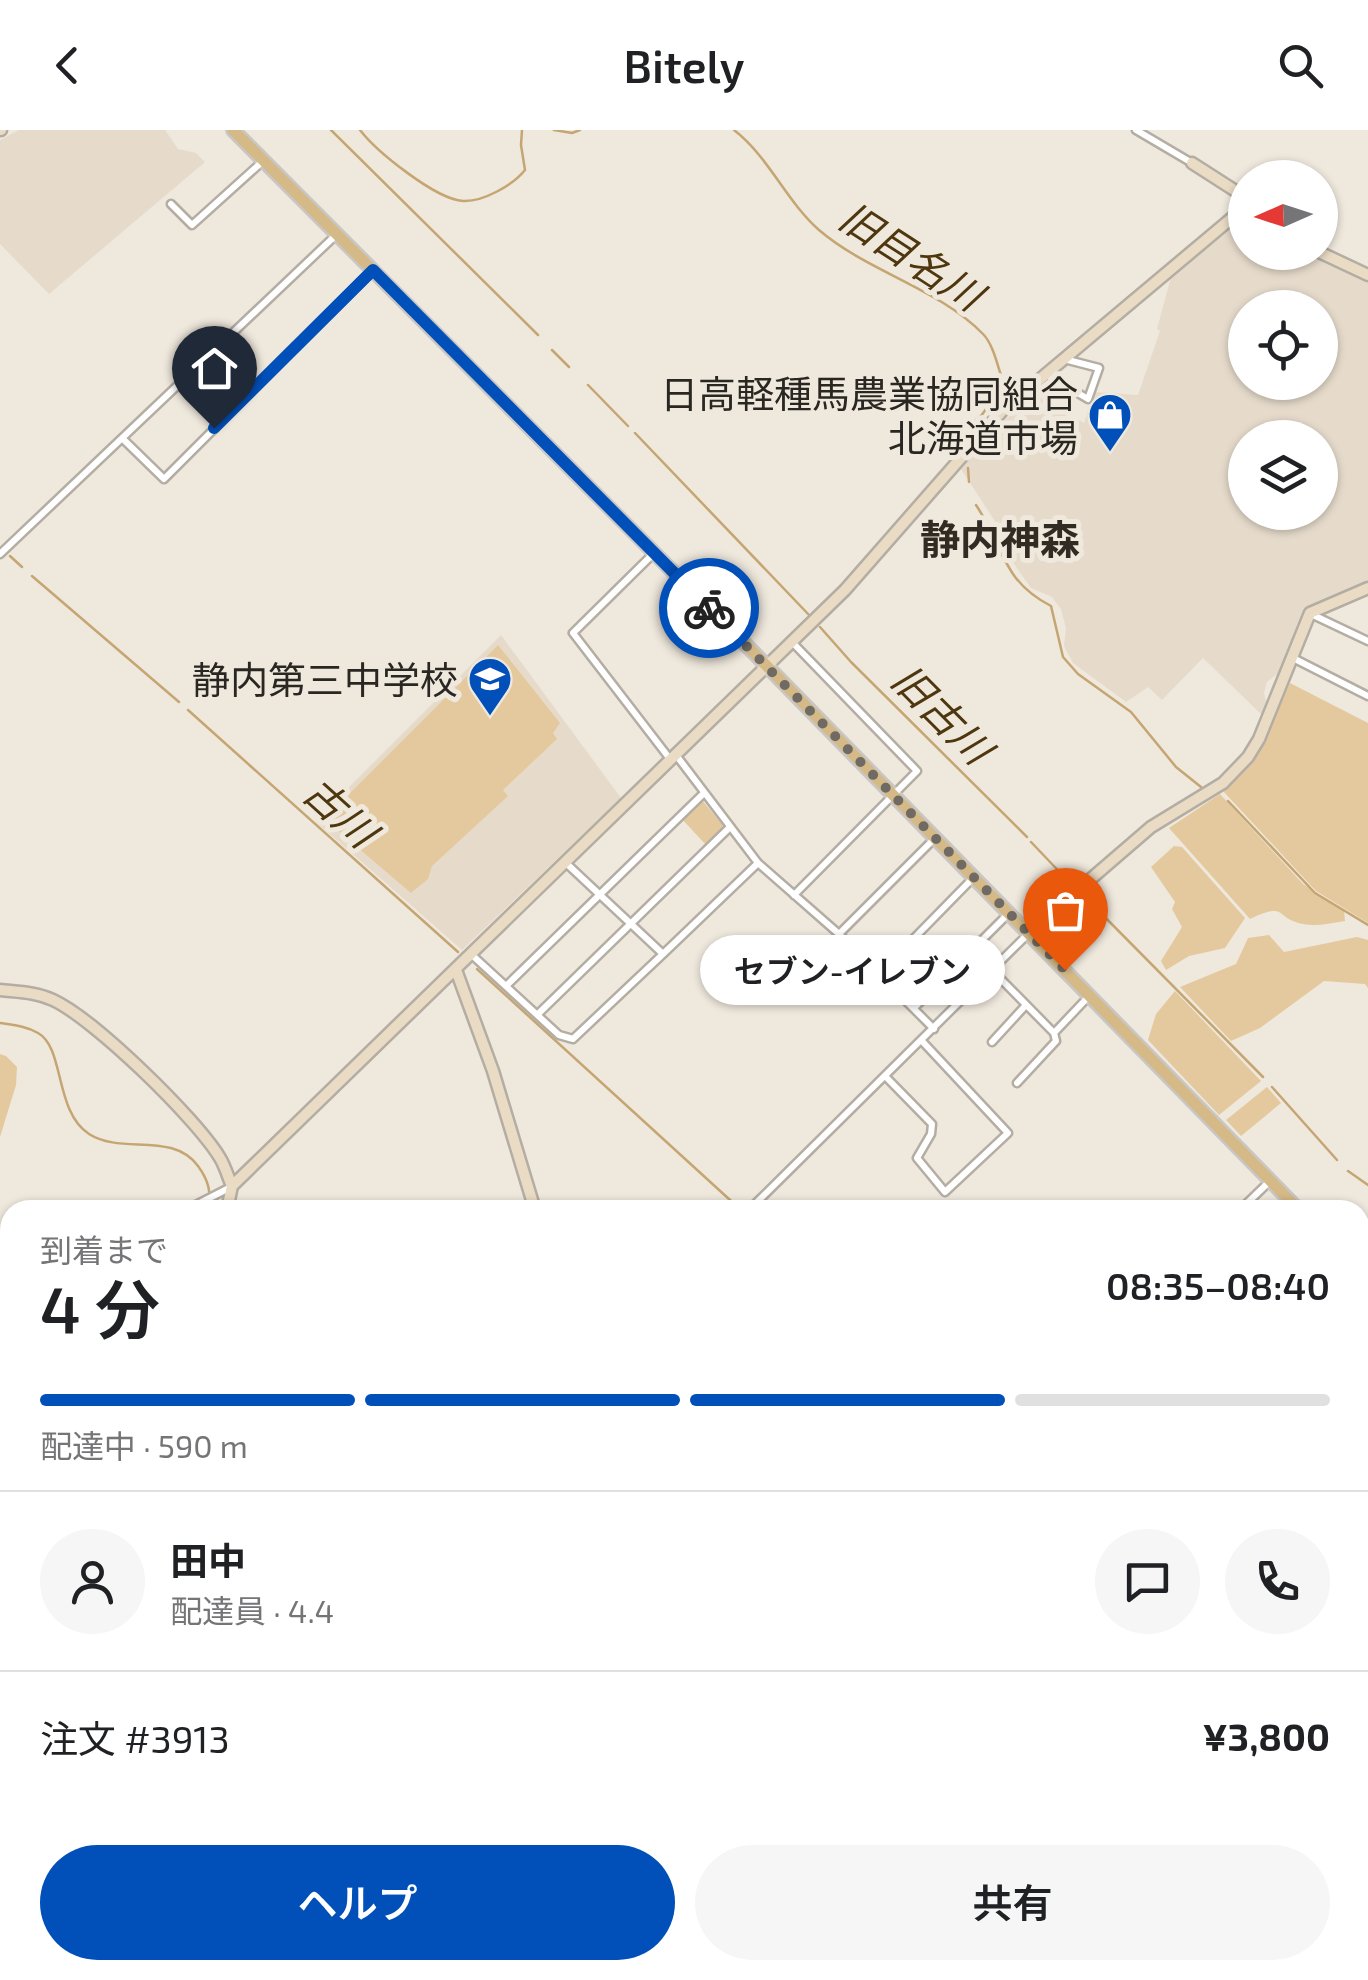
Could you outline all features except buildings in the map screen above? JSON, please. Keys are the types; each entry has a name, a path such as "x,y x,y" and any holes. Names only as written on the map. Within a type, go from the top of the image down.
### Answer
{"main road":[{"path":"233,130 767,666 1290,1200"}],"street":[{"path":"1136,130 1228,186"},
{"path":"171,204 192,225 264,160"},
{"path":"207,1200 232,1186 792,642 883,549 1002,411 1228,221"},
{"path":"0,554 337,234"},
{"path":"1338,261 1368,276"},
{"path":"123,438 164,479 373,270"},
{"path":"1045,374 1088,399 1099,368 1070,364 1063,359"},
{"path":"654,552 574,633 758,863 839,934 934,1029"},
{"path":"759,1200 1028,933 1152,827 1235,772 1259,739 1310,614 1368,588"},
{"path":"1310,614 1368,641"},
{"path":"792,642 916,771 794,895"},
{"path":"1292,657 1368,696"},
{"path":"506,986 704,793"},
{"path":"537,1015 729,828"},
{"path":"839,934 935,838"},
{"path":"566,862 663,954"},
{"path":"472,955 560,1036 573,1040 758,863"},
{"path":"879,974 974,877"},
{"path":"914,1008 1009,913"},
{"path":"456,970 493,1071 532,1200"},
{"path":"992,970 1054,1033 1056,1041 1018,1083"},
{"path":"0,990 35,993 80,1017 188,1118 220,1158 232,1186 228,1200"},
{"path":"1054,1033 1090,995"},
{"path":"992,1042 1026,1005"},
{"path":"885,1076 932,1124 918,1158 945,1192 1008,1133 922,1041"},
{"path":"1250,1200 1271,1180"}],"shaded area":[{"path":"19,130 165,130 178,149 196,153 205,162 49,294 0,244 0,140"},
{"name":"日高軽種馬農業協同組合 北海道市場","path":"1228,232 1228,270 1338,267 1368,282 1368,581 1351,592 1311,606 1281,671 1267,682 1267,705 1262,715 1203,658 1162,700 1148,687 1126,702 1073,663 1064,646 1066,628 1061,609 1052,597 1031,588 1012,561 1004,535 961,469 1034,394 1084,423 1094,392 1138,395 1160,331 1157,329 1171,277"},
{"name":"静内第三中学校","path":"501,635 621,798 462,950 315,821"},
{"path":"498,645 560,723 553,733 557,739 503,790 508,796 432,866 428,879 411,893 324,819"},
{"path":"1290,683 1368,723 1368,923 1316,891 1223,791 1257,754"},
{"path":"1220,794 1303,884 1344,911 1345,921 1308,925 1276,911 1250,919 1169,828"},
{"path":"701,799 723,829 706,845 681,818"},
{"path":"1174,846 1182,847 1245,918 1225,948 1189,956 1166,970 1161,961 1182,927 1172,909 1175,902 1151,867"},
{"path":"1269,935 1284,952 1357,937 1368,940 1368,988 1365,984 1324,981 1260,1028 1231,1041 1180,987 1236,964 1248,938"},
{"path":"1175,991 1261,1081 1219,1115 1148,1040 1156,1014"},
{"path":"0,1054 17,1067 16,1085 0,1137"},
{"path":"1267,1087 1281,1103 1241,1136 1226,1120"}],"waterway":[{"name":"旧古川","path":"331,130 538,335"},
{"name":"旧目名川","path":"360,130 422,183 463,201 497,192 525,170 522,130"},
{"name":"旧目名川","path":"554,130 580,130"},
{"name":"旧目名川","path":"734,130 819,230 859,258 945,304 987,339 1004,384 981,416 969,425 969,436"},
{"name":"旧古川","path":"552,350 569,367"},
{"name":"旧古川","path":"588,385 628,426"},
{"name":"旧古川","path":"635,433 810,616"},
{"name":"旧目名川","path":"968,468 969,482"},
{"name":"旧目名川","path":"976,505 1013,574 1051,606 1063,657 1078,674 1131,712 1176,767 1201,787"},
{"name":"古川","path":"10,556 22,567"},
{"name":"古川","path":"32,576 179,702"},
{"name":"旧古川","path":"820,627 1027,837"},
{"name":"古川","path":"188,710 458,952"},
{"name":"旧目名川","path":"1228,801 1315,893 1368,925"},
{"name":"旧古川","path":"1031,842 1072,885"},
{"name":"旧古川","path":"1083,895 1263,1077"},
{"name":"古川","path":"477,969 730,1200"},
{"path":"0,1023 29,1029 47,1041 70,1111 89,1134 116,1143 161,1146 187,1155 207,1182 209,1200"},
{"name":"旧古川","path":"1272,1087 1337,1160"},
{"name":"旧古川","path":"1348,1171 1368,1185"}],"way so far":[{"path":"709,608 1065,970"}],"place":[{"name":"日高軽種馬農業協同組合 北海道市場","path":"1110,453"},
{"name":"静内第三中学校","path":"490,717"},
{"name":"セブン-イレブン","path":"1065,970"}],"district":[{"name":"静内神森","path":"1000,538"}],"route":[{"path":"214,428 373,270 709,608"}]}
